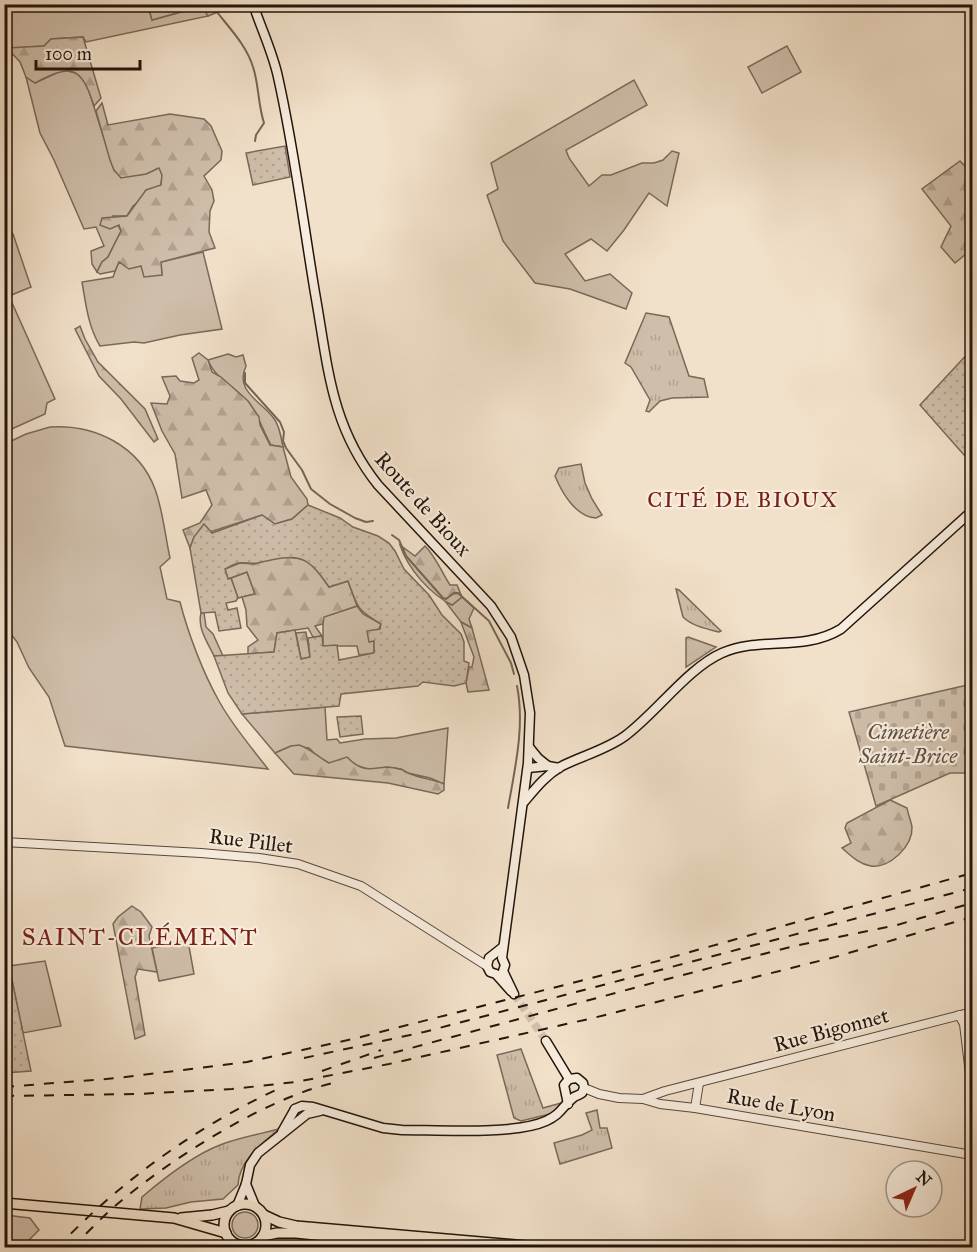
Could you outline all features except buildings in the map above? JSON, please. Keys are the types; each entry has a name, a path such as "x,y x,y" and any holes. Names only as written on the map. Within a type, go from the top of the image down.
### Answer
{"main road":[{"name":"Route de Bioux","path":"253,4 279,80 326,362 335,404 344,430 364,468 378,485 483,596 504,625 516,650 524,675 530,713 528,770 503,947 493,960"},
{"path":"524,802 545,778 560,768 622,738 700,667 720,653 746,646 805,643 832,634 849,623 972,511"},
{"path":"529,747 537,758 548,766"},
{"path":"528,770 548,766 560,768"},
{"path":"528,770 545,778"},
{"path":"493,960 505,965 499,973 490,972 493,960"},
{"path":"546,1041 569,1079"},
{"path":"280,1137 295,1108 302,1106 383,1128 402,1130 516,1128 543,1122 560,1113 570,1098 582,1093 584,1088 579,1079 569,1079"},
{"path":"569,1079 564,1085 570,1098"},
{"path":"295,1108 298,1122"},
{"path":"320,1110 312,1112 258,1153 250,1165 246,1184 225,1222 226,1233 230,1239 242,1246 254,1244 263,1236 296,1233 444,1248"},
{"path":"246,1184 255,1206 264,1215 296,1226 550,1248"},
{"path":"4,1203 174,1218 212,1215 249,1204 255,1206"},
{"path":"263,1236 266,1226 264,1215"},
{"path":"174,1218 226,1233"}],"street":[{"name":"Rue Pillet","path":"4,842 201,853 298,864 354,883 387,901 469,955 493,960"},
{"name":"Rue Bigonnet","path":"643,1099 661,1092 972,1013"},
{"path":"964,1024 972,1013"},
{"path":"959,1015 964,1024 972,1091"},
{"path":"695,1108 699,1083"},
{"name":"Rue de Lyon","path":"584,1088 619,1098 643,1099 660,1104 972,1155"},
{"path":"660,1104 661,1092"}],"green space":[{"path":"148,4 235,5 208,16 202,6 152,20"},
{"path":"4,5 148,5 152,20 203,6 208,16 86,42 83,37 51,39 44,46 5,49"},
{"path":"83,37 101,98 94,106 84,82 73,72 58,73 35,83 26,77 20,62 7,48 44,46 51,39"},
{"path":"787,46 801,72 762,93 748,67"},
{"path":"63,70 76,73 83,78 114,170 121,177 146,174 159,167 162,175 161,185 133,206 127,216 113,216 121,231 108,257 102,262 97,272 92,264 91,251 104,246 96,227 84,229 40,133 26,77 35,83"},
{"path":"634,80 647,105 566,150 589,186 602,175 611,175 642,163 663,160 672,151 679,153 667,206 649,193 607,251 591,239 565,254 585,281 610,274 632,293 626,309 570,289 535,283 503,241 487,195 498,189 491,163"},
{"path":"102,103 108,125 170,114 204,119 211,126 222,151 221,160 204,176 212,190 214,201 210,211 209,232 215,248 161,262 162,275 144,277 141,266 129,269 119,262 115,271 100,274 97,272 102,262 108,257 121,231 119,225 110,229 100,225 102,218 127,216 146,190 161,185 162,175 159,168 146,174 121,178 114,170 96,111"},
{"path":"285,146 290,177 253,185 246,153"},
{"path":"960,161 972,173 972,249 955,263 941,247 951,226 922,189"},
{"path":"5,229 13,234 31,287 9,296 55,399 47,403 45,414 5,432"},
{"path":"203,252 222,329 144,343 100,346 90,323 82,282 113,277 119,261 141,266 162,275 161,262"},
{"path":"646,313 669,317 689,376 704,379 708,397 672,398 660,401 649,412 646,411 650,400 631,367 625,363"},
{"path":"80,326 98,362 145,409 158,439 154,442 121,399 99,376 75,329"},
{"path":"972,349 972,464 920,405"},
{"path":"199,353 208,360 212,372 248,401 259,417 260,425 270,445 283,447 291,477 307,499 308,505 292,519 275,524 262,515 194,537 190,548 183,530 200,523 212,505 206,490 182,498 175,454 162,431 151,403 167,404 170,396 162,377 176,376 180,381 194,383 199,380 192,358"},
{"path":"228,354 236,357 243,355 246,366 243,375 246,390 275,420 283,447 271,445 249,403 211,367 208,360"},
{"path":"50,427 83,429 99,434 127,450 148,474 160,506 170,558 160,567 167,599 180,602 196,653 213,690 230,719 268,769 65,746 49,697 29,668 17,642 11,634 4,631 5,444 26,434"},
{"path":"581,464 585,483 602,515 596,518 589,517 576,509 555,476 559,468"},
{"path":"308,505 340,518 353,527 378,536 389,543 404,569 461,634 464,642 464,661 469,663 466,683 454,686 423,682 418,686 341,694 339,706 242,714 228,693 214,656 274,652 277,633 295,630 301,659 310,657 308,638 322,636 323,646 337,645 339,660 374,653 374,641 369,642 367,631 380,629 381,624 359,607 348,581 329,587 313,567 299,558 238,563 225,569 238,598 236,601 226,603 228,610 237,608 241,628 219,631 215,612 201,613 190,548 194,537 204,524 212,533 262,515 275,524 292,519"},
{"path":"400,545 415,556 425,546 450,585 457,585 462,597 452,605 428,588 408,563"},
{"path":"278,557 297,558 309,563 329,587 348,581 357,606 324,617 323,624 315,626 322,636 313,637 308,628 277,633 274,652 248,654 248,647 258,640 247,626 242,597 255,594 247,572 228,579 225,569 240,563 254,564"},
{"path":"247,572 255,594 238,598 231,578"},
{"path":"676,589 721,631 700,627 683,617"},
{"path":"462,597 474,608 469,619 472,628 461,622 445,601 452,605"},
{"path":"357,606 363,614 381,624 374,641 374,653 359,655 357,646 323,646 323,617"},
{"path":"201,613 204,613 206,627 213,634 223,656 214,656 206,641 200,619"},
{"path":"461,622 472,628 489,690 468,692 466,683 469,667 472,667 474,657"},
{"path":"306,632 310,657 301,659 296,633"},
{"path":"686,638 716,647 686,667"},
{"name":"Cimetière Saint-Brice","path":"972,684 972,773 950,773 876,806 849,712"},
{"path":"325,707 327,740 337,739 340,743 396,738 448,728 444,784 401,769 387,767 371,770 355,765 329,763 309,748 291,746 275,753 242,714"},
{"path":"361,716 363,734 340,737 337,717"},
{"path":"299,745 329,763 347,757 354,764 367,769 391,767 444,784 444,790 438,794 388,783 294,774 275,753"},
{"path":"890,800 907,808 912,827 909,842 892,860 878,866 871,866 855,859 842,848 851,843 845,828 847,823"},
{"path":"132,906 141,912 152,927 149,936 157,972 138,969 135,977 145,1035 135,1039 113,924"},
{"path":"188,941 194,974 159,981 152,948"},
{"path":"45,961 61,1026 23,1033 9,966"},
{"path":"9,966 31,1071 5,1073 4,967"},
{"path":"521,1049 543,1108 561,1103 554,1113 521,1121 514,1118 497,1055"},
{"path":"597,1110 600,1128 607,1128 612,1148 560,1164 554,1143 592,1130 586,1113"},
{"path":"279,1129 252,1153 242,1168 238,1185 223,1199 191,1202 166,1208 140,1209 142,1197 189,1161 210,1149"},
{"path":"245,1212 254,1216 258,1225 254,1234 245,1238 236,1234 232,1225 236,1216"},
{"path":"5,1215 30,1218 39,1230 22,1247 5,1247"}],"waterway":[{"path":"211,4 240,42 253,67 264,123 255,141"},
{"path":"245,373 245,383 280,422 286,448 302,470 311,489 330,504 355,518 366,522 373,521"},
{"path":"392,535 399,540 406,556 443,598 446,599 458,593 489,621 511,663 514,674"},
{"path":"508,808 520,732 517,686"}],"tunnel":[{"path":"514,994 546,1041"}],"railway":[{"path":"4,1087 118,1078 247,1062 353,1039 658,961 972,873"},
{"path":"304,1058 424,1032 972,888"},
{"path":"374,1058 794,946 897,925 972,903"},
{"path":"4,1096 137,1094 232,1089 296,1082 389,1064 593,1018 835,957 972,917"},
{"path":"322,1071 381,1050"},
{"path":"72,1248 98,1221 137,1188 218,1133 277,1102 333,1083"},
{"path":"57,1248 106,1201 159,1158 217,1121 276,1090"}],"district":[{"name":"CITÉ DE BIOUX","path":"743,499"},
{"name":"SAINT-CLÉMENT","path":"140,937"}]}
